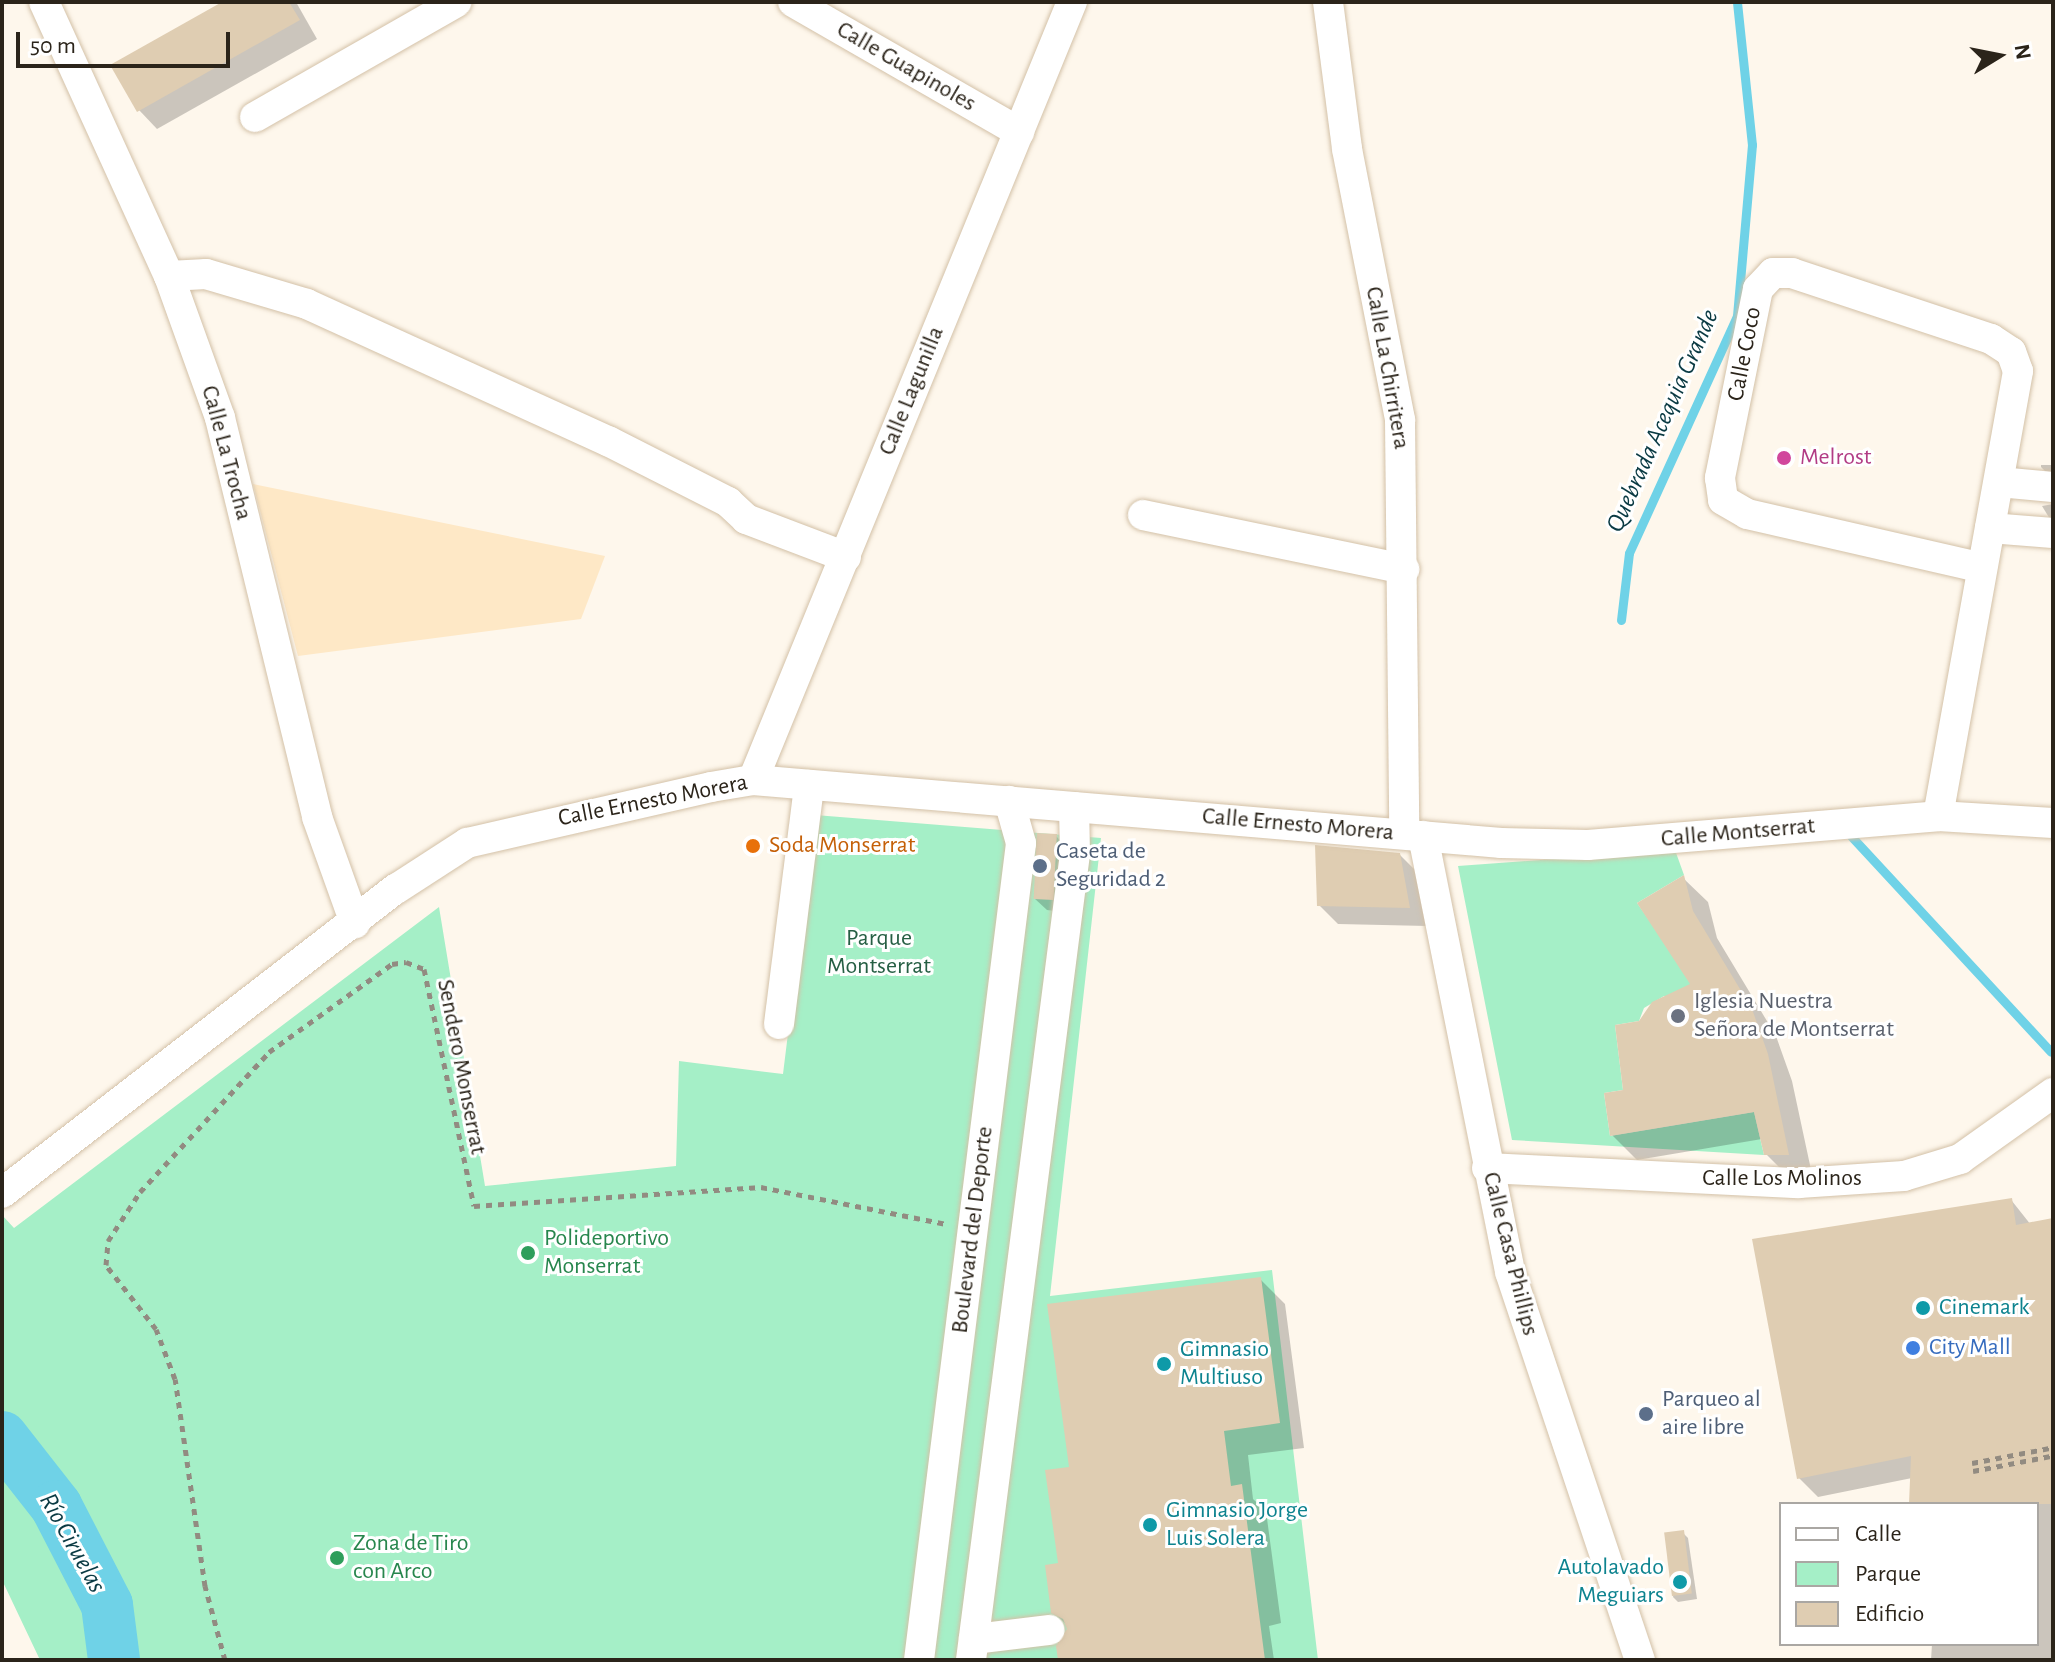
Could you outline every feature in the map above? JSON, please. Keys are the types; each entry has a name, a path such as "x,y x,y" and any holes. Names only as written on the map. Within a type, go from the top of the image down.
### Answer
{"street":[{"name":"Calle La Trocha","path":"44,2 169,276 220,418 317,817 355,923"},
{"path":"255,117 457,2"},
{"name":"Calle Guapinoles","path":"793,2 1019,132"},
{"name":"Calle Lagunilla","path":"753,780 1072,2"},
{"name":"Calle La Chirritera","path":"1328,2 1347,149 1400,420 1413,835"},
{"name":"Calle Coco","path":"1938,816 2018,371 2011,352 1991,339 1792,273 1773,273 1758,289 1720,478 1723,500 1747,514 1982,568"},
{"path":"169,276 206,274 307,304 558,417 728,502 746,519 846,557"},
{"path":"1999,482 2053,487"},
{"path":"1143,515 1404,569"},
{"path":"1990,528 2053,533"},
{"name":"Calle Ernesto Morera","path":"2,1193 355,923 467,843 536,824 753,780 1413,835"},
{"path":"779,1024 809,785"},
{"name":"Boulevard del Deporte","path":"919,1660 1021,843 1009,801"},
{"path":"1049,1630 972,1649 1075,854 1074,807"},
{"name":"Calle Montserrat","path":"1413,835 1588,845 1938,816 2053,823"},
{"name":"Calle Casa Phillips","path":"1413,835 1510,1272 1640,1660"},
{"name":"Calle Los Molinos","path":"1487,1168 1799,1183 1904,1176 1960,1159 2053,1093"}],"path":[{"name":"Sendero Monserrat","path":"225,1660 205,1586 175,1379 156,1329 106,1265 108,1241 140,1192 269,1052 392,964 406,962 424,969 474,1206 761,1187 833,1197 973,1230"},
{"path":"1972,1463 2050,1448"},
{"path":"1973,1471 2051,1456"}],"shaded area":[{"path":"253,484 605,556 581,619 298,656"}],"green space":[{"name":"Polideportivo Monserrat","path":"815,815 1101,838 1050,1296 1272,1270 1318,1660 40,1660 2,1580 2,1215 14,1228 439,907 485,1186 676,1166 679,1061 783,1074"},
{"path":"1675,850 1684,875 1637,903 1754,1069 1678,997 1664,996 1644,1008 1639,1021 1615,1025 1623,1090 1604,1093 1610,1136 1754,1112 1764,1155 1512,1140 1458,866"}],"building":[{"path":"222,2 289,2 300,20 137,112 110,65"},
{"name":"Caseta de Seguridad 2","path":"1037,833 1057,834 1054,900 1034,899"},
{"path":"1315,845 1400,853 1410,908 1317,906"},
{"name":"Iglesia Nuestra Señora de Montserrat","path":"1684,875 1693,911 1752,1009 1768,1054 1789,1155 1764,1155 1754,1112 1610,1136 1604,1093 1623,1090 1615,1025 1639,1021 1652,1002 1690,984 1637,903"},
{"name":"City Mall","path":"2012,1198 2016,1225 2053,1218 2053,1504 1909,1502 1911,1456 1797,1479 1752,1239"},
{"path":"1261,1277 1280,1423 1224,1431 1231,1486 1242,1484 1265,1660 1058,1660 1056,1646 1067,1629 1063,1619 1051,1613 1045,1565 1058,1563 1045,1470 1069,1467 1047,1304"},
{"path":"1684,1530 1692,1594 1672,1596 1664,1532"}],"waterway":[{"name":"Quebrada Acequia Grande","path":"1621,620 1629,553 1737,316 1752,145 1737,2"},
{"name":"Quebrada Acequia Grande","path":"1851,836 2051,1052"},
{"name":"Río Ciruelas","path":"2,1437 56,1506 107,1605 114,1660"}],"place":[{"name":"Melrost","path":"1784,458"},
{"name":"Soda Monserrat","path":"753,846"},
{"name":"Caseta de Seguridad 2","path":"1040,866"},
{"name":"Iglesia Nuestra Señora de Montserrat","path":"1678,1016"},
{"name":"Polideportivo Monserrat","path":"528,1253"},
{"name":"Cinemark","path":"1923,1308"},
{"name":"City Mall","path":"1913,1348"},
{"name":"Gimnasio Multiuso","path":"1164,1364"},
{"name":"Parqueo al aire libre","path":"1646,1414"},
{"name":"Gimnasio Jorge Luis Solera","path":"1150,1525"},
{"name":"Zona de Tiro con Arco","path":"337,1558"},
{"name":"Autolavado Meguiars","path":"1680,1582"}],"park label":[{"name":"Parque Montserrat","path":"879,953"}]}
